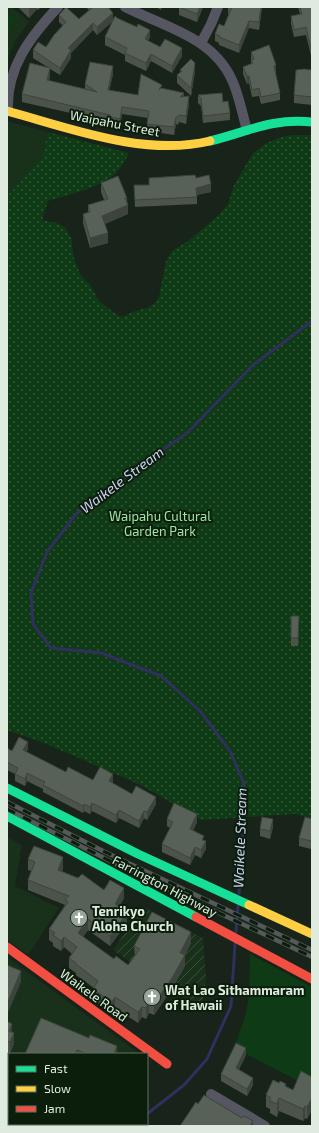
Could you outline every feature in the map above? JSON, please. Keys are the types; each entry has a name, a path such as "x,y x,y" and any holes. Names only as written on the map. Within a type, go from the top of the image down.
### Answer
{"main road":[{"name":"Waipahu Street","path":"7,111 59,126 126,141 184,146 221,139 272,122 284,120 312,122"},
{"name":"Farrington Highway","path":"7,788 138,854 312,934"},
{"name":"Farrington Highway","path":"7,816 312,979"},
{"name":"Waikele Road","path":"7,947 167,1064"}],"street":[{"path":"7,111 7,97 11,81 22,52 38,28 58,7"},
{"path":"125,7 201,43 220,61 232,80 247,130"},
{"path":"201,43 218,7"},
{"path":"211,1094 265,1126"}],"shaded area":[{"path":"7,7 12,7 29,22 16,40 7,61"},
{"path":"7,121 48,132 42,157 7,196"},
{"path":"7,837 22,845 15,886 59,908 28,955 7,940"},
{"path":"143,907 203,938 206,978 204,996 200,1009 113,950"},
{"path":"7,957 139,1053 8,1053 8,1125 73,1125 7,1126"}],"green space":[{"path":"7,14 15,17 7,36"},
{"name":"Waipahu Cultural Garden Park","path":"48,132 129,153 119,169 109,179 92,187 48,201 42,220 57,223 66,228 71,238 74,258 80,274 91,286 99,301 122,317 154,304 159,297 166,261 172,251 188,241 220,214 228,204 234,185 253,153 265,144 278,138 292,135 312,135 312,819 295,814 201,820 141,785 44,743 7,730 7,196 42,157"},
{"path":"250,954 312,987 312,1088 234,1048 246,1014 249,995"}],"building":[{"path":"66,7 79,19 93,7 108,7 113,13 97,27 93,23 68,48 71,50 60,68 33,50 38,42 46,47 54,35 66,22 59,15"},
{"path":"179,7 200,7 197,14"},
{"path":"232,7 261,7 259,22 249,21 239,45 215,34 219,24 224,26"},
{"path":"300,7 312,7 312,53 306,27 294,30 291,16 302,14"},
{"path":"115,16 137,27 138,24 150,30 145,39 160,47 165,39 182,48 172,66 151,54 146,63 125,53 127,48 105,37"},
{"path":"269,45 276,65 274,66 280,93 261,97 259,88 252,90 249,76 247,76 243,67 253,63 251,60 254,59 251,52"},
{"path":"191,59 195,63 191,88 177,75"},
{"path":"90,62 113,66 108,90 138,95 141,74 162,85 159,90 161,88 184,93 180,97 189,96 186,116 179,115 176,117 174,127 147,124 149,111 122,107 120,119 110,117 110,115 22,94 30,63 50,68 47,80 97,92 85,84"},
{"path":"296,70 312,70 312,97 294,95"},
{"path":"222,93 223,102 228,101 230,113 203,116 201,98 198,95"},
{"path":"195,175 196,178 209,175 211,184 196,188 197,197 135,200 134,185 149,185 149,178"},
{"path":"118,176 127,198 125,198 128,205 102,216 108,233 90,238 83,214 90,212 88,205 108,199 101,183"},
{"path":"291,616 299,616 298,638 291,638"},
{"path":"19,737 28,742 23,750 66,772 68,767 93,780 100,767 113,774 109,781 132,794 136,786 156,797 147,812 144,811 139,821 119,810 116,815 92,803 90,807 84,804 83,806 43,785 45,782 27,773 25,779 15,774 18,768 7,762 7,748 12,751"},
{"path":"174,803 197,814 190,829 204,836 202,840 206,841 201,850 195,847 190,858 162,844 173,822 167,819"},
{"path":"262,817 273,819 270,831 260,829"},
{"path":"305,817 312,819 311,841 299,838"},
{"path":"34,846 63,857 58,870 78,878 82,874 104,890 110,880 124,888 115,904 127,913 110,936 88,919 78,933 114,959 116,956 128,965 140,949 134,946 152,912 191,932 180,953 185,955 172,978 154,1004 149,1002 146,1008 142,1007 138,1012 115,997 112,1002 93,989 98,981 69,958 77,947 64,937 61,941 53,935 55,933 49,929 68,902 65,900 69,896 28,880 35,862 28,859"},
{"path":"7,965 21,971 7,1004"},
{"path":"41,1018 89,1038 90,1035 117,1046 114,1053 84,1053 77,1050 76,1053 25,1053"},
{"path":"7,1021 12,1024 9,1031 14,1033 10,1042 7,1041"},
{"path":"236,1043 246,1048 236,1068 253,1078 247,1089 221,1074"},
{"path":"301,1071 312,1077 312,1098 307,1107 305,1106 303,1109 279,1098 277,1104 270,1101 270,1097 266,1095 273,1080 286,1084 285,1086 293,1090"},
{"path":"204,1095 242,1118 244,1116 253,1121 250,1126 180,1126 196,1102 198,1104"},
{"path":"7,1109 8,1125 23,1126 7,1126"}],"waterway":[{"name":"Waikele Stream","path":"239,894 244,784 230,751 200,711 161,676 101,653 51,648 33,624 31,593 47,552 76,514 122,478 187,433 253,365 312,321"},
{"name":"Waikele Stream","path":"236,932 238,906"},
{"name":"Waikele Stream","path":"148,1113 184,1085 207,1059 231,1006 235,944"}],"railway":[{"path":"7,802 103,851 312,950"},
{"path":"7,809 126,869 312,957"}],"traffic: fast":[{"path":"210,141 271,124 297,121 312,122"},
{"path":"7,788 138,854 249,905"},
{"path":"7,816 196,917"}],"traffic: slow":[{"path":"7,111 82,132 133,143 185,145 210,141"},
{"path":"249,905 312,934"}],"traffic: jam":[{"path":"196,917 312,979"},
{"path":"7,947 167,1064"}],"place":[{"name":"Tenrikyo Aloha Church","path":"79,918"},
{"name":"Wat Lao Sithammaram of Hawaii","path":"152,997"}]}
